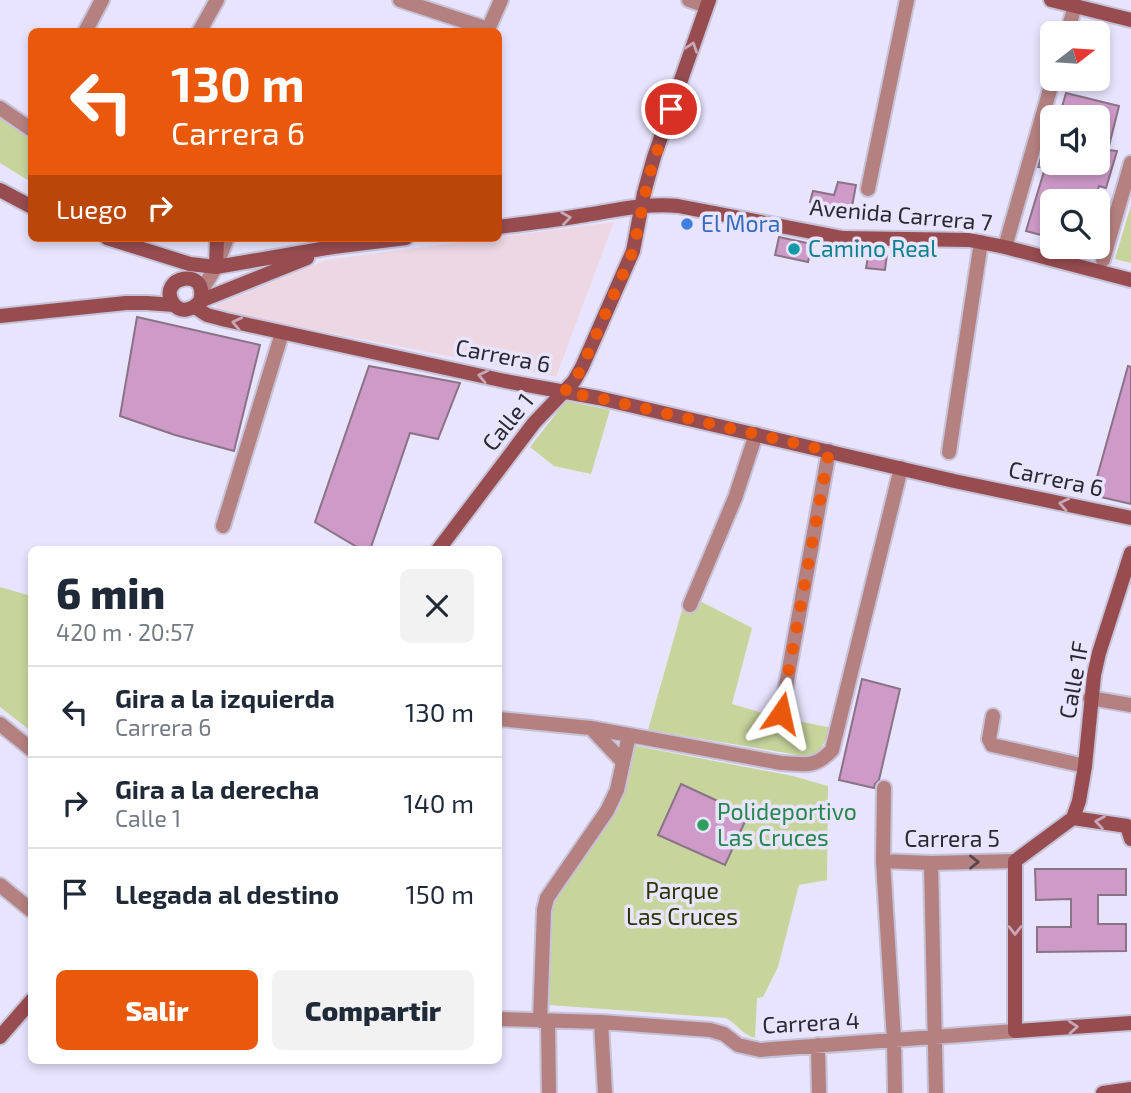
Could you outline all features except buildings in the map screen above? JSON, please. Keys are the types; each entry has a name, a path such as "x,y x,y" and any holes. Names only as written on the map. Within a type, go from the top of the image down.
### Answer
{"street":[{"path":"87,28 102,0"},
{"path":"202,28 217,0"},
{"path":"400,0 481,28"},
{"path":"488,28 501,0"},
{"path":"689,0 708,3"},
{"path":"868,189 907,0"},
{"path":"1051,0 1131,20"},
{"name":"Calle 1","path":"441,546 534,424 574,382 582,367 636,239 654,158 708,3"},
{"path":"1071,21 1075,6"},
{"path":"1005,247 1050,91"},
{"path":"0,108 28,127"},
{"path":"1103,260 1131,163"},
{"path":"0,190 28,205"},
{"name":"Avenida Carrera 7","path":"502,227 660,204 844,238 959,239 981,242 1131,280"},
{"path":"120,242 190,264 216,267 373,242"},
{"path":"216,267 217,242"},
{"path":"0,316 147,303 174,305 182,310 191,309 199,300 216,267 225,242"},
{"path":"949,452 981,242"},
{"path":"199,300 332,247"},
{"path":"168,257 173,267 171,301 174,305"},
{"path":"1085,269 1103,260"},
{"path":"1103,260 1109,267 1110,275"},
{"path":"147,303 179,279 188,278 197,282 199,300"},
{"name":"Carrera 6","path":"199,300 215,318 564,392 1131,518"},
{"path":"223,526 282,332"},
{"path":"690,605 735,498 756,434"},
{"path":"781,713 829,451"},
{"path":"502,719 592,728 781,763 812,764 823,760 832,750 901,468"},
{"name":"Calle 1F","path":"1073,818 1085,766 1090,698 1099,653 1131,553"},
{"path":"1090,698 1131,705"},
{"path":"993,716 989,739 992,745 1085,766"},
{"path":"0,724 28,747"},
{"path":"592,728 624,762"},
{"path":"549,1093 544,1021 544,910 547,898 607,811 617,790 629,735"},
{"path":"884,788 883,861 895,1093"},
{"path":"1073,818 1130,831"},
{"name":"Carrera 5","path":"883,861 1015,862 1073,818"},
{"path":"1015,862 1015,1031"},
{"path":"931,863 936,1093"},
{"path":"0,885 28,908"},
{"path":"0,1037 28,1005"},
{"name":"Carrera 4","path":"502,1019 715,1030 738,1045 753,1049 1131,1023"},
{"path":"601,1023 605,1093"},
{"path":"818,1045 820,1093"},
{"path":"1103,1093 1131,1089"}],"shaded area":[{"path":"614,222 556,377 218,311 216,305 326,260 462,242 502,242 502,237"}],"green space":[{"path":"0,111 28,132 28,180 0,163"},
{"path":"1131,205 1131,263 1115,259"},
{"path":"566,401 610,410 591,474 554,466 530,447"},
{"path":"0,587 28,595 28,729 0,707"},
{"path":"698,600 752,628 732,704 832,728 816,758 648,730 682,610 693,612"},
{"name":"Parque Las Cruces","path":"631,745 793,776 828,786 827,880 799,885 778,967 763,997 757,998 755,1038 726,1018 549,1005 553,905 564,883 618,809 623,796"}],"place":[{"name":"El Mora","path":"687,224"},
{"name":"Camino Real","path":"794,249"},
{"name":"Polideportivo Las Cruces","path":"703,825"}],"route":[{"path":"671,109 644,193 633,251 582,367 574,382 564,392 829,451 781,713"}]}
